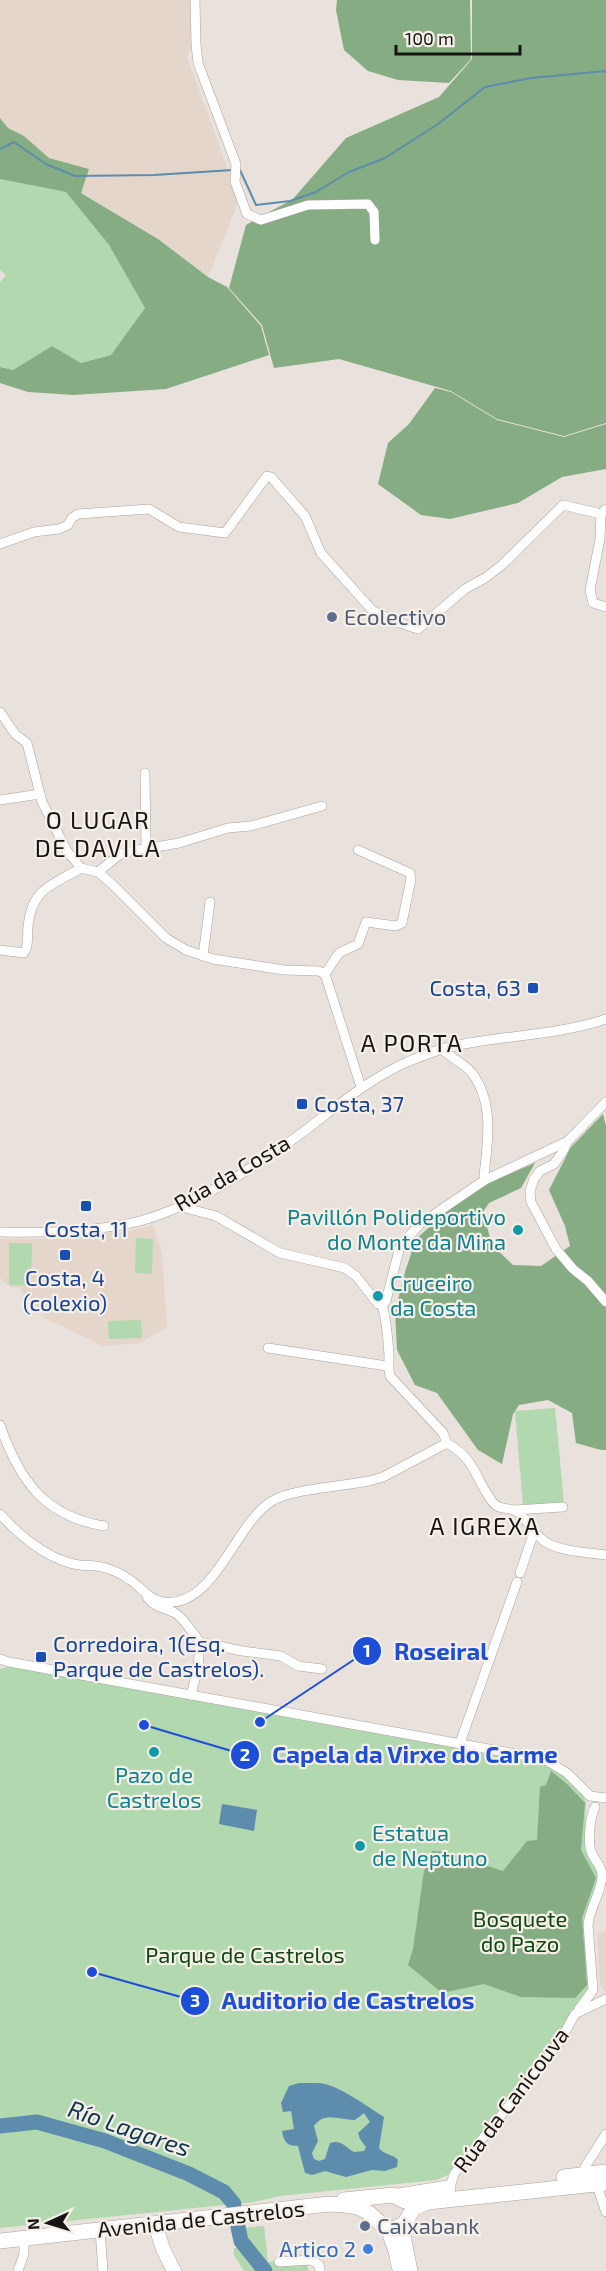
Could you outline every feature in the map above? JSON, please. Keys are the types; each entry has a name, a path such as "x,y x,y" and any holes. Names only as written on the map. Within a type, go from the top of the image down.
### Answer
{"main road":[{"name":"Avenida de Castrelos","path":"0,2241 329,2204 347,2199 391,2197 450,2188 597,2177"},
{"path":"382,2224 397,2228 414,2208 440,2199 597,2177"},
{"path":"400,2271 396,2251 375,2207 391,2197 406,2202 404,2241 410,2271"},
{"name":"Avenida de Castrelos","path":"329,2204 353,2205 363,2209 382,2224"},
{"path":"155,2224 163,2249 174,2271"}],"street":[{"path":"195,0 198,63 236,164 236,182 247,214 261,220 308,205 368,204 374,212 375,240"},
{"path":"0,544 34,532 59,529 69,525 72,518 78,514 139,509 155,511 179,526 225,533 263,478 267,476 271,477 305,516 321,553 372,610 418,629 465,589 502,565 564,505 604,512 590,590 593,603 606,607"},
{"path":"0,712 15,734 27,743 40,794 56,832 67,851 81,868 98,872 166,938 186,950 203,956 284,970 319,971 325,974 361,1087"},
{"path":"145,773 146,848"},
{"path":"0,800 40,794"},
{"path":"98,872 119,855 179,843 228,828 251,826 322,806"},
{"path":"325,974 339,953 358,944 366,922 396,926 402,923 411,879 410,873 358,850"},
{"path":"0,950 24,953 27,947 28,920 36,898 50,885 81,868"},
{"path":"203,956 210,902"},
{"name":"Rúa da Costa","path":"0,1232 67,1230 122,1225 154,1216 229,1180 300,1134 361,1087 406,1063 442,1049 485,1040 568,1030 606,1019"},
{"path":"442,1049 473,1074 484,1102 488,1128 485,1180"},
{"path":"606,1102 568,1141 554,1164 540,1171 530,1191 531,1202 556,1249 606,1302"},
{"path":"382,1305 386,1301 397,1254 405,1239 420,1224 485,1180 568,1141"},
{"path":"178,1206 216,1216 280,1253 345,1268 356,1276 378,1304 382,1305 389,1358 387,1366 396,1384 443,1433 447,1443 469,1460 491,1500 497,1506 514,1510 563,1507"},
{"path":"268,1348 387,1366"},
{"path":"0,1425 15,1464 35,1493 59,1511 89,1524 104,1526"},
{"path":"147,1597 163,1602 177,1602 196,1593 210,1579 254,1517 276,1498 383,1477 447,1443"},
{"path":"514,1510 534,1532 552,1545 606,1555"},
{"path":"0,1514 18,1534 51,1555 71,1564 105,1567 131,1580 154,1606 179,1616 200,1642 242,1652 281,1656 298,1666 322,1669"},
{"path":"460,1743 534,1532"},
{"path":"191,1695 198,1667 200,1642"},
{"path":"0,1659 549,1761 567,1773 590,1796 595,1807 606,1805"},
{"path":"590,1796 606,1798"},
{"name":"Rúa da Canicouva","path":"450,2188 454,2174 559,2043 575,2014 591,1994 593,1986 588,1925 603,1877 590,1849 592,1812 595,1807"},
{"name":"Rúa da Canicouva","path":"575,2014 606,1999"},
{"path":"606,2134 585,2167 597,2177 606,2212"},
{"path":"100,2230 103,2271"},
{"path":"18,2271 24,2254 24,2238"},
{"path":"279,2262 312,2259 319,2265 320,2271"}],"shaded area":[{"path":"0,0 192,0 191,45 187,57 239,200 208,277 158,239 81,192 89,169 49,158 24,136 8,128 0,118"},
{"path":"153,1225 162,1252 167,1327 139,1343 103,1346 45,1318 29,1296 25,1298 20,1288 10,1287 0,1278 0,1239 37,1239 129,1231"},
{"path":"606,1930 606,1993 600,1985 597,1934"}],"green space":[{"path":"337,0 470,0 471,59 449,83 398,80 368,71 344,50 336,10"},
{"path":"472,0 606,0 606,423 564,436 497,419 451,391 339,359 274,368 262,325 229,288 246,225 293,199 346,138 439,97 472,59"},
{"path":"0,118 8,128 24,136 49,158 89,169 81,193 158,239 208,277 227,287 261,326 269,355 166,389 74,395 28,392 0,383 0,367 13,370 52,346 81,363 111,355 145,308 109,245 66,192 0,179"},
{"path":"0,179 66,192 109,245 145,308 111,355 81,363 52,346 13,370 0,367 0,282 6,275 0,270"},
{"path":"435,388 451,392 497,420 564,437 606,424 606,469 562,477 518,503 450,519 421,515 378,484 388,443 409,424"},
{"path":"603,1114 606,1126 606,1450 576,1443 572,1413 548,1400 519,1405 513,1414 502,1464 478,1450 437,1393 415,1385 397,1350 395,1312 405,1272 416,1239 444,1214 486,1184 535,1163 521,1188 489,1203 483,1212 492,1245 513,1265 541,1266 570,1246 565,1226 549,1190 571,1147"},
{"path":"136,1238 153,1239 152,1274 135,1273"},
{"path":"9,1243 32,1243 31,1286 9,1285"},
{"path":"141,1320 142,1338 109,1339 108,1321"},
{"path":"555,1408 564,1503 523,1506 515,1411"},
{"name":"Parque de Castrelos","path":"10,1666 542,1761 554,1767 583,1794 586,1802 585,1850 599,1876 585,1918 590,1986 555,2041 448,2175 436,2180 280,2196 254,2202 0,2228 0,1669"},
{"name":"Bosquete do Pazo","path":"551,1771 585,1803 581,1850 596,1878 582,1918 587,1985 575,1998 521,1997 484,1984 442,1993 408,1965 413,1949 424,1871 432,1851 445,1852 503,1871 527,1841 537,1840 540,1787 546,1785"},
{"path":"264,2226 268,2262 276,2261 277,2266 307,2264 308,2271 244,2271 234,2255 234,2248 241,2248 239,2228"}],"water":[{"path":"222,1804 257,1810 254,1831 219,1824"},
{"path":"299,2083 319,2083 334,2087 384,2117 379,2148 398,2160 397,2167 385,2171 372,2170 346,2177 325,2171 312,2175 305,2173 298,2146 287,2143 282,2131 294,2129 291,2111 283,2112 281,2103 289,2086","holes":["364,2113 370,2122 358,2133 366,2147 364,2151 354,2152 334,2142 330,2143 325,2159 319,2161 314,2159 312,2153 318,2141 314,2126 318,2121 332,2117 355,2120"]}],"waterway":[{"path":"238,170 256,205 290,201 316,192 349,172 385,158 438,124 485,87 531,78 606,71"},
{"path":"0,149 14,142 46,164 75,176 154,175 233,170"},
{"name":"Río Lagares","path":"0,2126 37,2122 105,2141 189,2174 224,2192 234,2204"},
{"name":"Río Lagares","path":"238,2227 241,2241 265,2271"}],"place":[{"name":"Ecolectivo","path":"332,617"},
{"name":"Costa, 63","path":"533,988"},
{"name":"Costa, 37","path":"302,1104"},
{"name":"Costa, 11","path":"86,1206"},
{"name":"Pavillón Polideportivo do Monte da Mina","path":"518,1230"},
{"name":"Costa, 4 (colexio)","path":"65,1255"},
{"name":"Cruceiro da Costa","path":"378,1296"},
{"name":"Corredoira, 1(Esq. Parque de Castrelos).","path":"41,1657"},
{"name":"Roseiral","path":"260,1722"},
{"name":"Capela da Virxe do Carme","path":"144,1725"},
{"name":"Pazo de Castrelos","path":"154,1752"},
{"name":"Estatua de Neptuno","path":"360,1846"},
{"name":"Auditorio de Castrelos","path":"92,1972"},
{"name":"Caixabank","path":"365,2226"},
{"name":"Artico 2","path":"368,2249"}],"district":[{"name":"O LUGAR DE DAVILA","path":"98,835"},
{"name":"A PORTA","path":"412,1044"},
{"name":"A IGREXA","path":"485,1527"}]}
